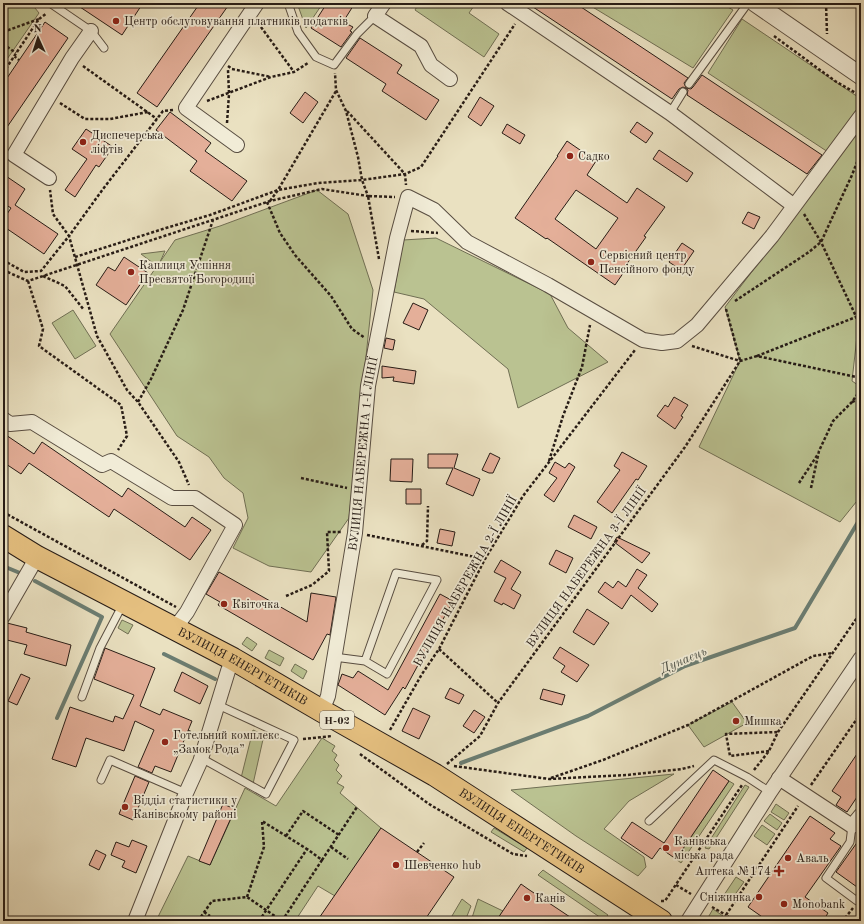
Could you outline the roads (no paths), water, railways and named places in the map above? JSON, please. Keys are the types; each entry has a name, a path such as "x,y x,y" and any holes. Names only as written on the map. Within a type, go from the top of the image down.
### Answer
{"main road":[{"name":"ВУЛИЦЯ ЕНЕРГЕТИКІВ","path":"3,536 37,557 233,659 435,775 661,921"}],"street":[{"path":"384,3 375,16 421,46 432,66 450,79"},
{"path":"507,3 670,113 795,203 861,116"},
{"path":"748,7 861,76"},
{"path":"237,145 186,108 223,63 228,45 254,8"},
{"path":"49,178 14,155 72,58 91,31"},
{"name":"ВУЛИЦЯ НАБЕРЕЖНА 1-Ї ЛІНІЇ","path":"322,711 328,696 355,533 368,386 397,238 408,197 434,210 467,242 643,340 662,343 677,341 722,302 795,203"},
{"path":"3,419 10,424 32,422 102,466 111,461 172,498 195,498 235,524 186,612 175,628"},
{"path":"4,613 37,557"},
{"path":"688,921 779,778 861,658"},
{"path":"135,921 201,758 233,659"},
{"path":"779,778 852,826 861,815"}],"lane":[{"path":"50,3 91,31 104,48"},
{"path":"288,3 298,32 316,57 334,65 357,34 375,16"},
{"path":"689,84 748,7 748,3"},
{"path":"670,113 684,92"},
{"path":"334,657 365,661 387,674 437,580 396,573 365,661"},
{"path":"82,697 100,648 124,602"},
{"path":"201,758 266,794 294,740 218,705"},
{"path":"101,780 110,760 186,793"},
{"path":"649,821 714,760 747,777 770,792"},
{"path":"852,826 850,842 826,878 859,898"}],"waterway":[{"name":"Дунаець","path":"461,763 588,716 685,666 795,628 861,517"},
{"path":"3,566 20,573"},
{"path":"35,581 102,617 57,718"},
{"path":"164,654 215,679"}],"place":[{"name":"Центр обслуговування платників податків","path":"116,21"},
{"name":"Диспечерська ліфтів","path":"83,142"},
{"name":"Садко","path":"570,156"},
{"name":"Сервісний центр Пенсійного фонду","path":"591,262"},
{"name":"Каплиця Успіння Пресвятої Богородиці","path":"131,272"},
{"name":"Квіточка","path":"224,604"},
{"name":"Мишка","path":"736,721"},
{"name":"Готельний комплекс „Замок Рода”","path":"165,742"},
{"name":"Відділ статистики у Канівському районі","path":"125,807"},
{"name":"Канівська міська рада","path":"666,848"},
{"name":"Аваль","path":"788,858"},
{"name":"Шевченко hub","path":"396,865"},
{"name":"Аптека №174","path":"779,871"},
{"name":"Сніжинка","path":"759,897"},
{"name":"Канів","path":"527,898"},
{"name":"Monobank","path":"784,904"}]}
